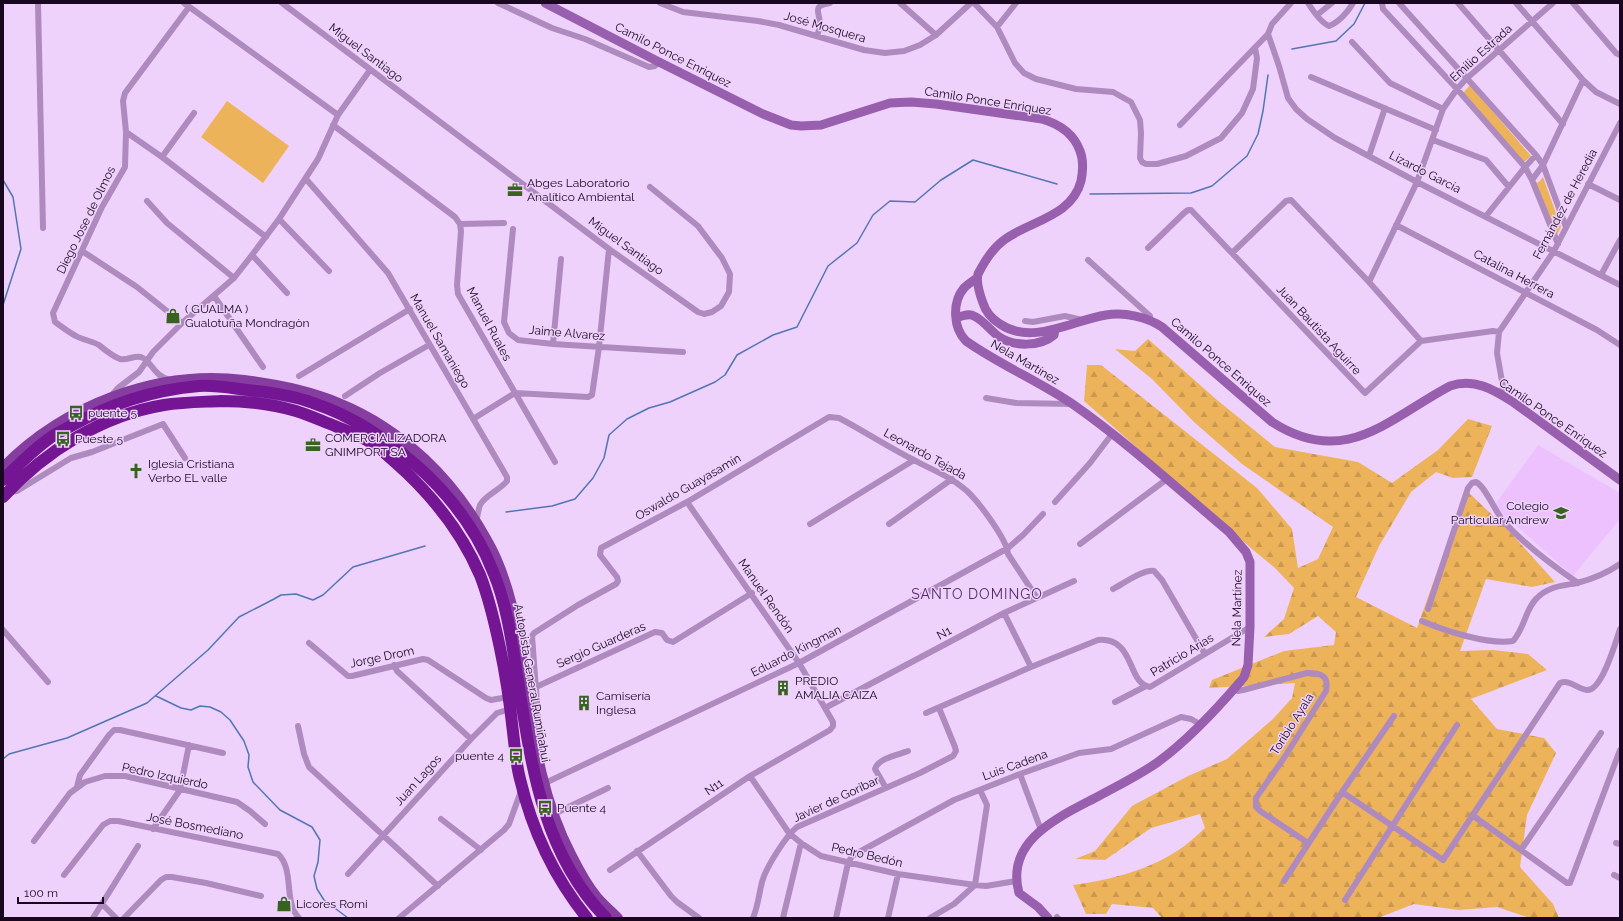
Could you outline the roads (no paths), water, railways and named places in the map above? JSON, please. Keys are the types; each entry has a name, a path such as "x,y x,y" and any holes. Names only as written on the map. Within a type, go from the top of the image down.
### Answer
{"highway":[{"name":"Autopista General Rumiñahui","path":"3,480 26,457 51,437 106,408 138,396 201,386 227,387 278,393 313,402 373,431 395,446 433,480 465,518 476,536 495,575 512,641 529,753 543,810 561,854 584,893 606,918"},
{"name":"Autopista General Rumiñahui","path":"5,495 30,470 78,436 134,412 163,405 229,401 271,405 295,411 371,442 409,474 428,493 443,512 464,545 480,575 489,603 500,648 516,756 533,825 552,866 571,898 587,918"}],"main road":[{"name":"Camilo Ponce Enrìquez","path":"545,3 659,62 763,114 783,122 801,126 821,126 890,104 911,102 936,104 1042,119 1058,125 1075,141 1081,155 1083,174 1078,189 1071,201 1063,208 1005,239 995,247 981,268 977,278 982,300 988,314 1004,327 1022,333 1055,329 1107,315 1136,316 1150,320 1162,327 1272,422 1290,432 1309,439 1335,441 1366,435 1392,422 1440,391 1456,384 1478,384 1501,394 1620,480"},
{"name":"Nela Martínez","path":"977,278 964,288 960,295 956,318 958,330 966,341 1073,404 1112,434 1230,532 1246,552 1250,562 1250,627 1248,666 1244,677 1200,724 1173,750 1156,763 1058,818 1041,830 1020,856 1016,881"},
{"path":"956,318 963,315 974,316 999,337 1018,344 1040,342 1049,339 1054,335 1055,329"},
{"path":"3,467 17,453 43,434 76,413 111,396 175,381 195,379 234,379 278,384 309,392 356,410 398,436 424,457 448,482 476,521 488,541 509,596 519,638 543,784 561,835 587,884 597,897 618,918"},
{"path":"1016,881 1021,895 1055,918"}],"street":[{"path":"38,3 43,228"},
{"name":"Miguel Santiago","path":"282,3 609,249 698,312 704,314 712,312 721,306 729,292 730,274 722,258 698,226 650,187"},
{"path":"498,3 552,28 585,39 648,67 655,66 659,62"},
{"name":"José Mosquera","path":"660,3 683,12 779,25 864,50 885,53 904,51 920,45 936,35 972,3"},
{"path":"816,36 821,24 817,11 818,8 830,3"},
{"path":"900,3 936,35"},
{"path":"972,3 997,27 1015,63 1024,73 1036,79 1076,89 1113,92 1131,102 1140,120 1140,158 1142,162 1146,164 1157,164 1186,156 1221,138 1242,113 1253,89 1256,58 1254,48"},
{"path":"997,27 1016,3"},
{"path":"1180,125 1268,34 1272,24 1291,3"},
{"path":"1308,3 1326,25 1332,25 1350,9 1354,3"},
{"path":"1317,15 1332,3"},
{"path":"1382,3 1383,9 1457,89 1525,167 1532,180 1558,244"},
{"path":"1399,3 1536,155 1543,165 1566,227"},
{"path":"1458,3 1563,124"},
{"path":"1516,3 1583,80 1596,92 1620,104"},
{"name":"Emilio Estrada","path":"1369,282 1417,182 1443,109 1466,79 1553,3"},
{"path":"1573,3 1616,53 1620,55"},
{"path":"187,5 338,116"},
{"name":"Diego Jose de Olmos","path":"147,361 142,357 122,359 116,357 97,344 76,336 55,322 53,313 102,207 125,167 126,132 123,101 125,93 187,5"},
{"name":"Lizardo García","path":"1268,34 1280,66 1288,98 1296,109 1307,119 1335,138 1417,182 1620,285"},
{"path":"1352,42 1395,86 1443,109"},
{"path":"111,396 118,388 139,372 160,345 182,323 234,278 279,219 306,179 318,160 338,116 370,70"},
{"path":"1312,76 1436,130"},
{"path":"1532,180 1543,165 1583,80"},
{"path":"1369,156 1385,108"},
{"path":"162,157 194,113"},
{"name":"Fernández de Heredia","path":"1499,332 1554,251 1620,123"},
{"path":"333,125 455,217 460,224 504,223"},
{"path":"126,132 162,157 266,236"},
{"path":"1433,140 1486,160 1509,187"},
{"path":"1486,216 1536,155"},
{"name":"Manuel Samaniego","path":"306,179 388,273 507,477 508,481 483,501 476,521"},
{"path":"1588,184 1620,200"},
{"path":"1232,253 1286,201 1291,200 1369,282 1421,341 1493,331 1499,332 1497,353 1503,387 1501,394"},
{"path":"147,201 167,223 234,278"},
{"name":"Juan Bautista Aguirre","path":"1148,248 1184,213 1191,210 1363,392 1367,392 1421,341"},
{"path":"279,219 329,271"},
{"name":"Manuel Ruales","path":"460,224 461,231 457,285 458,294 555,462"},
{"name":"Catalina Herrera","path":"1396,225 1597,330 1620,345"},
{"name":"Jaime Alvarez","path":"513,229 504,322 509,333 518,340 553,344 683,352"},
{"path":"1601,275 1620,240"},
{"path":"473,419 515,394 588,397 592,395 594,391 609,249"},
{"path":"82,252 138,287 182,323"},
{"path":"252,255 287,293"},
{"path":"553,344 561,260"},
{"path":"1088,260 1150,316 1150,320"},
{"path":"214,296 263,368"},
{"path":"299,376 410,309"},
{"path":"1025,321 1040,321 1065,316 1086,320"},
{"path":"345,396 380,373 429,345"},
{"path":"147,361 158,374 164,378 175,381"},
{"path":"986,398 1016,403 1073,404"},
{"name":"Leonardo Tejada","path":"821,421 829,417 839,418 914,460 952,479 970,493 999,533 1008,548 1008,554 1037,598"},
{"name":"Oswaldo Guayasamín","path":"536,688 532,639 534,633 578,605 616,584 618,581 617,577 600,554 601,548 687,502 821,421"},
{"path":"5,495 17,491 71,458 92,452 163,424 185,458"},
{"path":"1055,502 1112,434"},
{"path":"3,461 17,453"},
{"path":"810,524 914,460"},
{"path":"889,524 952,479"},
{"path":"1080,544 1167,479"},
{"path":"1428,609 1468,488 1472,483 1476,482 1480,484 1492,505 1508,526 1535,551 1578,583"},
{"name":"Manuel Rendón","path":"687,502 799,663 833,722 833,726"},
{"name":"Eduardo Kingman","path":"543,784 799,663 1008,548 1023,536 1044,514"},
{"path":"1422,621 1466,636 1495,641 1513,641 1518,635 1531,606 1538,596 1552,588 1578,583 1599,576 1620,564"},
{"path":"1113,589 1150,570 1154,571 1162,580 1205,654"},
{"name":"N1","path":"825,708 1004,613 1074,581"},
{"name":"Sergio Guarderas","path":"536,688 655,632 662,633 667,640 673,642 752,594"},
{"path":"1004,613 1031,667"},
{"name":"Patricio Arias","path":"926,713 1031,667 1098,640 1106,639 1119,645 1140,680 1146,686 1154,685 1250,627"},
{"path":"1342,792 1443,860 1560,683 1568,682 1586,690 1590,690 1598,684 1603,675 1620,629"},
{"path":"3,630 48,682"},
{"name":"Jorge Drom","path":"309,643 348,676 423,659 428,660 486,698 491,700 508,697"},
{"path":"394,665 397,671 471,739"},
{"name":"Toribio Ayala","path":"1234,689 1238,691 1243,690 1307,673 1316,673 1324,676 1327,683 1326,691 1284,758 1259,793 1255,802 1256,807 1260,811 1308,843"},
{"path":"1115,702 1146,686"},
{"path":"536,688 543,745 537,751"},
{"name":"Javier de Goribar","path":"753,918 765,874 789,833 798,827 920,773 955,754 956,751 954,742 939,708"},
{"name":"Juan Lagos","path":"348,874 471,739 497,713 510,709"},
{"path":"1284,881 1394,716"},
{"name":"Luis Cadena","path":"848,864 852,856 858,852 954,800 1020,774 1079,754 1111,749 1181,717 1191,719 1200,724"},
{"path":"1345,900 1457,725"},
{"path":"298,726 304,754 309,767 438,886"},
{"name":"N11","path":"610,870 750,776 830,730 833,726"},
{"path":"77,787 77,782 80,775 108,735 114,730 120,730 223,753"},
{"path":"1521,850 1601,733"},
{"path":"153,829 180,790 189,745"},
{"path":"1472,816 1567,883 1571,882 1620,750"},
{"path":"886,788 875,769 876,766 882,761 908,751"},
{"path":"1020,774 1041,830"},
{"name":"Pedro Izquierdo","path":"34,841 70,793 85,782 104,776 125,776 180,790 237,802 250,811 264,824"},
{"name":"Pedro Bedón","path":"750,776 789,833 821,856 848,864 898,874 975,885 986,886 1016,881"},
{"path":"399,918 504,830 509,824 523,788"},
{"path":"554,814 608,788"},
{"path":"930,918 954,904 975,885 987,805 980,790"},
{"path":"441,819 481,850"},
{"name":"José Bosmediano","path":"64,875 103,824 110,821 118,821 278,854 284,861 293,910 299,918"},
{"path":"783,918 801,843"},
{"path":"93,918 138,846"},
{"path":"637,852 671,896 699,918"},
{"path":"836,918 848,864"},
{"path":"888,918 898,874"},
{"path":"1614,875 1620,878"},
{"path":"124,918 161,880 166,877 206,883 261,896"},
{"path":"102,904 116,918"}],"waterway":[{"path":"1292,49 1336,41 1354,24 1365,3"},
{"path":"1090,194 1191,193 1212,186 1247,156 1258,134 1268,75"},
{"path":"506,512 552,506 575,499 593,478 604,458 609,435 627,419 649,408 670,402 715,382 725,375 737,355 773,335 797,327 828,266 857,243 873,215 890,201 915,202 941,180 973,160 1057,184"},
{"path":"3,180 13,197 21,249 3,305"},
{"path":"3,759 9,754 67,738 147,703 208,650 239,617 281,595 296,594 313,600 323,595 353,567 425,546"},
{"path":"156,696 181,708 191,710 200,706 210,707 221,712 230,720 244,741 249,755 248,767 253,782 280,810 312,827 320,840 318,862 314,876 317,889 324,900 348,918"}],"place":[{"name":"Abges Laboratorio Analítico Ambiental","path":"515,190"},
{"name":"( GUALMA ) Gualotuña Mondragòn","path":"173,316"},
{"name":"puente 5","path":"76,413"},
{"name":"Pueste 5","path":"63,439"},
{"name":"COMERCIALIZADORA GNIMPORT SA","path":"313,445"},
{"name":"Iglesia Cristiana Verbo EL valle","path":"136,471"},
{"name":"Colegio Particular Andrew","path":"1561,513"},
{"name":"PREDIO AMALIA CAIZA","path":"783,688"},
{"name":"Camisería Inglesa","path":"584,703"},
{"name":"puente 4","path":"516,756"},
{"name":"Puente 4","path":"545,808"},
{"name":"Licores Romi","path":"284,904"}],"district":[{"name":"SANTO DOMINGO","path":"977,594"}]}
